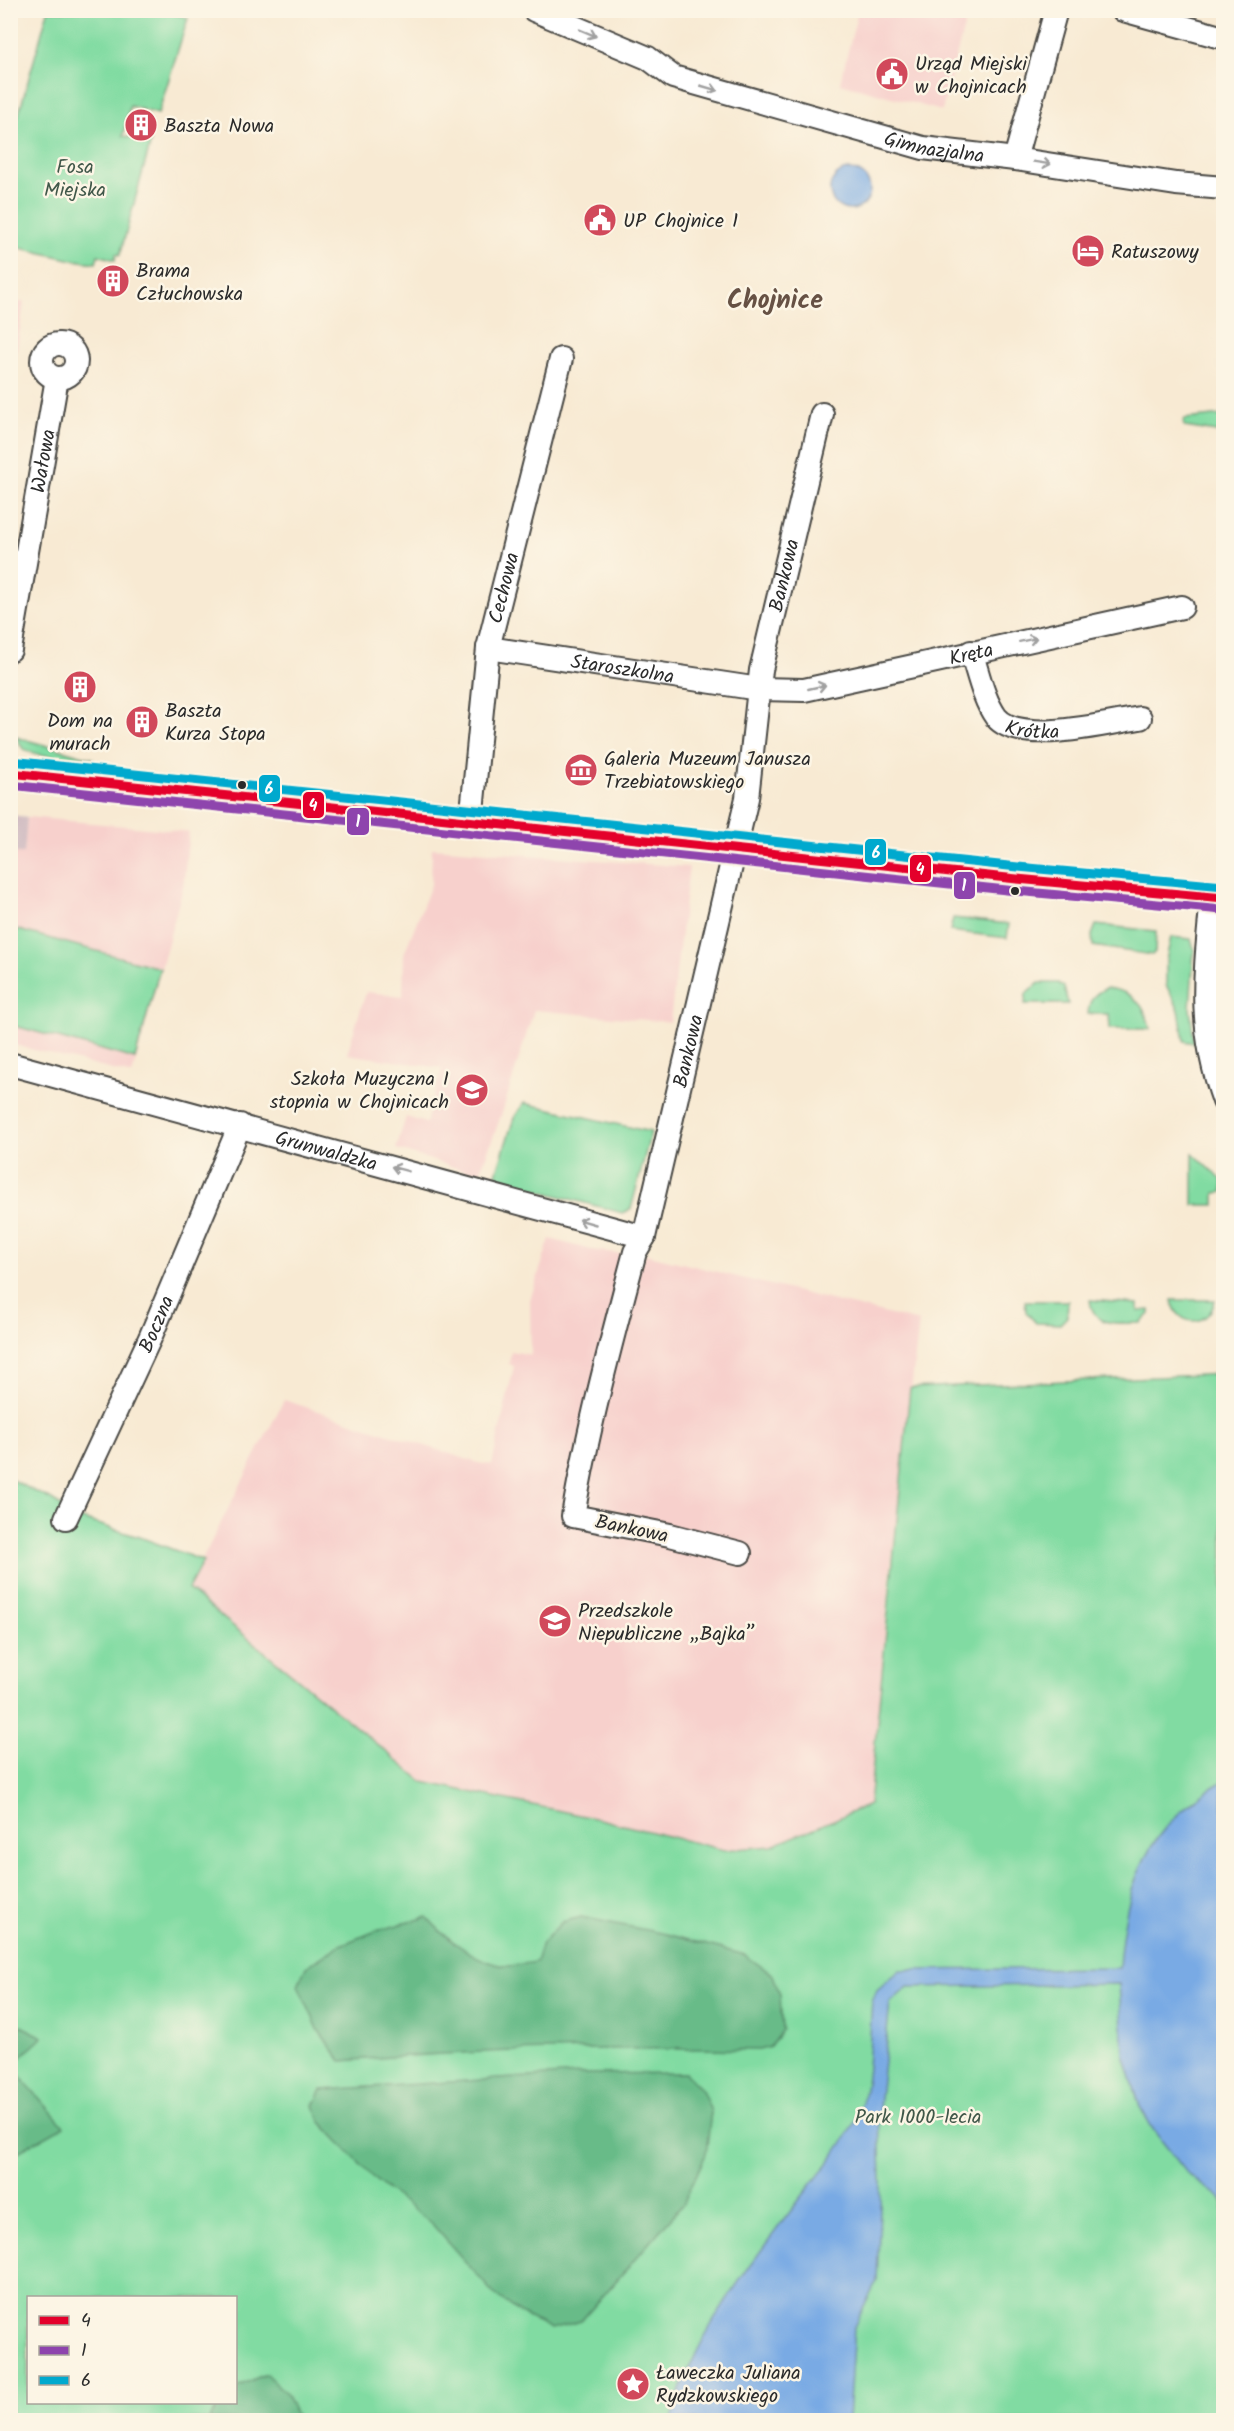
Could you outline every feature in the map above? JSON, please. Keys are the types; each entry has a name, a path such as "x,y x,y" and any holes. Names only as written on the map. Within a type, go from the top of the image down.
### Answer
{"main road":[{"path":"10,773 1218,898"}],"street":[{"name":"Gimnazjalna","path":"534,10 658,64 673,77 922,148 1015,159 1176,184 1224,188"},
{"path":"1015,159 1056,10"},
{"path":"1123,10 1224,38"},
{"name":"Cechowa","path":"471,822 488,648 561,359"},
{"name":"Wałowa","path":"10,650 57,378"},
{"name":"Bankowa","path":"740,1553 670,1535 573,1516 581,1467 606,1362 634,1252 644,1237 747,798 761,670 822,414"},
{"name":"Kręta","path":"759,689 804,690 1182,607"},
{"name":"Staroszkolna","path":"488,648 759,689"},
{"name":"Krótka","path":"971,652 997,717 1007,724 1046,733 1140,718"},
{"path":"1218,898 1203,1011 1222,1093"},
{"name":"Grunwaldzka","path":"10,1064 644,1237"},
{"name":"Boczna","path":"66,1518 150,1338 240,1125"}],"shaded area":[{"path":"858,11 968,11 942,111 840,83"},
{"path":"10,302 24,302 11,388"},
{"path":"11,815 27,817 24,854 11,852"},
{"path":"27,817 189,832 183,887 132,1075 11,1044 10,852 24,853"},
{"path":"432,848 689,867 670,1022 534,1010 502,1113 479,1175 396,1149 406,1117 426,1123 442,1068 347,1054 366,992 403,996 404,954 431,885"},
{"name":"Przedszkole Niepubliczne „Bajka”","path":"550,1239 591,1250 616,1253 641,1262 645,1254 919,1322 890,1573 869,1805 772,1846 724,1850 603,1820 422,1782 187,1589 284,1400 478,1463 492,1465 514,1366 509,1364 511,1351 531,1355 530,1300"}],"green space":[{"name":"Fosa Miejska","path":"48,11 175,11 175,14 188,18 158,114 130,106 123,136 151,141 120,255 116,254 115,260 98,255 96,263 73,260 11,246 11,141"},
{"path":"1223,415 1223,433 1185,427 1183,423 1185,419"},
{"path":"16,737 94,759 40,755 23,749"},
{"path":"953,918 1009,924 1007,938 950,931"},
{"path":"1096,925 1156,931 1155,952 1152,955 1093,946 1092,935"},
{"path":"11,928 160,968 135,1059 11,1025"},
{"path":"1171,937 1191,939 1194,950 1190,1008 1194,1043 1184,1041 1179,1010 1166,985 1166,960"},
{"path":"1223,948 1224,1038 1221,1039 1218,973"},
{"path":"1039,983 1058,983 1064,987 1068,1004 1025,1004 1026,994"},
{"path":"1107,988 1124,992 1136,1000 1145,1012 1150,1029 1110,1029 1109,1014 1088,1014 1093,998"},
{"path":"524,1103 651,1132 631,1209 622,1213 500,1180 496,1174 514,1118"},
{"path":"1193,1153 1223,1181 1223,1192 1215,1193 1215,1205 1193,1205"},
{"path":"1090,1300 1138,1304 1138,1311 1150,1310 1150,1314 1141,1323 1108,1322 1096,1315"},
{"path":"1172,1300 1215,1300 1207,1316 1194,1321 1180,1316"},
{"path":"1025,1301 1068,1301 1067,1317 1060,1324 1036,1323 1026,1312"},
{"name":"Park 1000-lecia","path":"1223,1374 1223,2420 11,2420 10,1479 50,1499 82,1519 203,1561 188,1589 423,1782 603,1820 724,1850 772,1846 869,1805 910,1388"},
{"path":"427,1917 463,1949 485,1960 507,1966 536,1962 542,1943 562,1922 581,1917 666,1934 745,1955 773,1975 780,1995 782,2030 770,2047 759,2050 550,2050 341,2061 319,2031 298,1985 306,1967 340,1945 376,1931"},
{"path":"11,2021 43,2037 11,2066"},
{"path":"11,2066 64,2126 11,2156"},
{"path":"685,2073 702,2090 711,2111 706,2154 683,2204 581,2321 551,2329 522,2314 493,2293 432,2224 375,2180 320,2121 314,2105 322,2090 580,2074"},
{"path":"266,2374 286,2393 298,2420 209,2420 219,2404 237,2404 237,2387"}],"water":[{"path":"850,170 858,171 864,176 869,182 869,198 864,204 858,209 850,210 842,209 836,204 831,198 830,190 831,182 836,176 842,171"},
{"path":"1223,1781 1223,2200 1187,2173 1154,2131 1140,2107 1124,2055 1119,1984 908,1987 890,2003 879,2109 881,2184 877,2281 854,2327 848,2420 672,2420 680,2391 692,2362 722,2306 758,2254 836,2152 856,2119 864,2092 872,2002 877,1990 900,1970 1119,1968 1127,1909 1144,1859 1158,1837 1175,1817 1197,1798"}],"transit line":[{"name":"6","path":"11,761 1018,867 1224,886"},
{"name":"4","path":"10,773 1017,879 1224,898"},
{"name":"1","path":"10,785 1016,891 1223,910"}],"place":[{"name":"Urząd Miejski w Chojnicach","path":"892,74"},
{"name":"Baszta Nowa","path":"141,125"},
{"name":"UP Chojnice 1","path":"600,220"},
{"name":"Ratuszowy","path":"1088,251"},
{"name":"Brama Człuchowska","path":"113,281"},
{"name":"Dom na murach","path":"80,687"},
{"name":"Baszta Kurza Stopa","path":"142,722"},
{"name":"Galeria Muzeum Janusza Trzebiatowskiego","path":"581,770"},
{"name":"Szkoła Muzyczna I stopnia w Chojnicach","path":"472,1090"},
{"name":"Przedszkole Niepubliczne „Bajka”","path":"555,1621"},
{"name":"Ławeczka Juliana Rydzkowskiego","path":"633,2384"}],"district":[{"name":"Chojnice","path":"775,299"}]}
